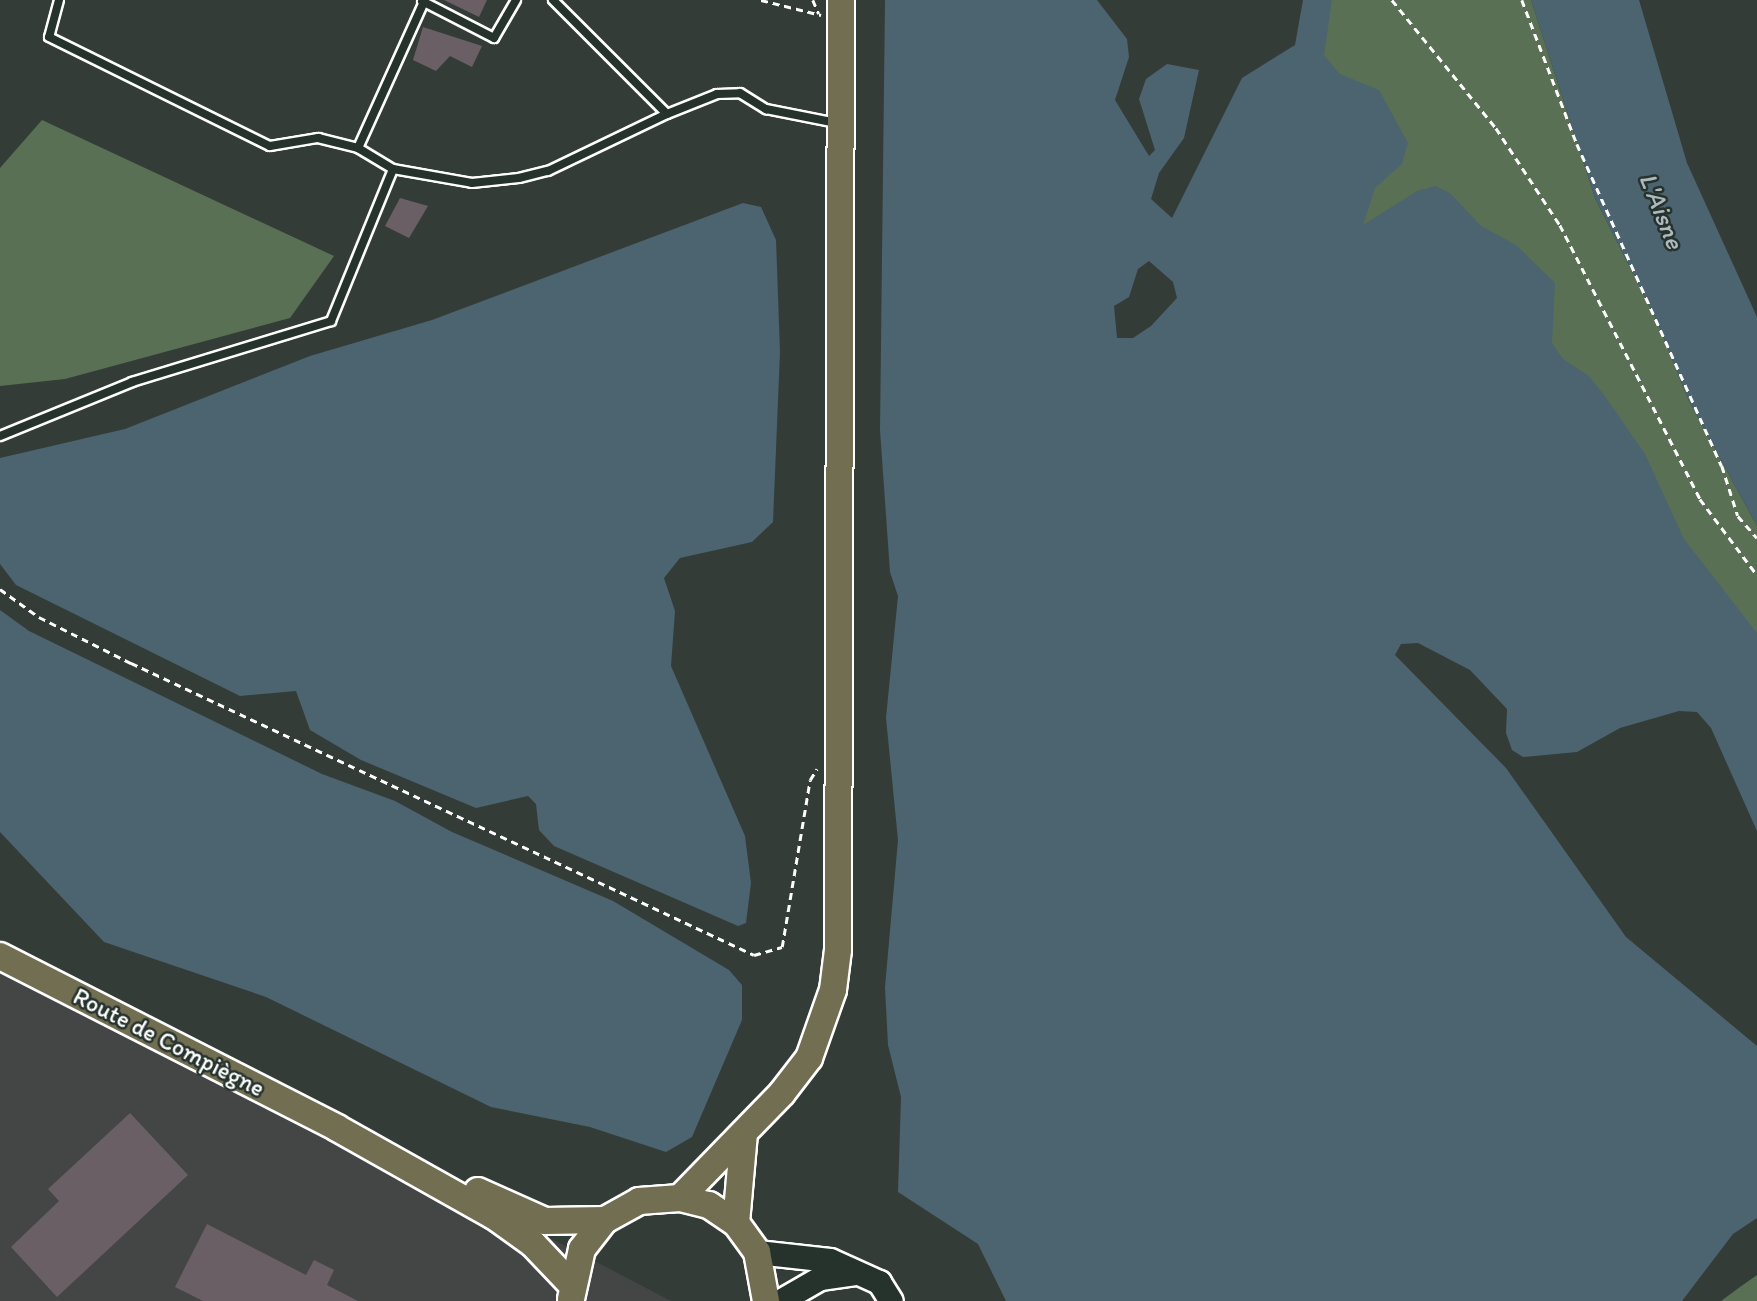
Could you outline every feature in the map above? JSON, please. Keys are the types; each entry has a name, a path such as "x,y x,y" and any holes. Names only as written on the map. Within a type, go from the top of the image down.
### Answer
{"main road":[{"path":"680,1198 744,1134 808,1058 833,990 839,770 841,0"},
{"name":"Route de Compiègne","path":"0,956 337,1128 494,1216 533,1244 571,1293"},
{"name":"Route de Compiègne","path":"337,1128 545,1221 605,1220"},
{"path":"736,1223 744,1134"},
{"path":"571,1293 582,1249 605,1220 639,1201 680,1198 709,1205 736,1223 757,1252 766,1301"},
{"path":"757,1252 830,1260 878,1282 891,1301"},
{"path":"780,1301 820,1278 859,1273"}],"lane":[{"path":"60,0 49,37 270,146 318,138 358,148 393,169 472,183 519,178 548,171 667,114 717,94 740,93 766,109 840,124"},
{"path":"358,148 422,2 494,38 516,0"},
{"path":"553,0 667,114"},
{"path":"0,436 132,382 331,321 393,169"}],"path":[{"path":"761,0 819,14 813,0"},
{"path":"1392,0 1496,128 1560,225 1699,499 1757,575"},
{"path":"1522,0 1577,144 1722,466 1738,516 1757,538"},
{"path":"0,589 39,617 131,663 754,955 782,947 814,769 839,770"}],"shaded area":[{"path":"0,974 568,1247 671,1301 0,1301"}],"green space":[{"path":"1318,0 1531,0 1595,198 1657,321 1688,399 1757,526 1757,704 1289,218"},
{"path":"42,120 334,256 290,318 65,379 0,386 0,168"},
{"path":"1757,1275 1757,1301 1721,1301 1740,1287"}],"water":[{"path":"885,0 1097,0 1127,39 1129,57 1115,100 1149,156 1155,150 1139,99 1146,79 1167,64 1199,70 1184,138 1159,173 1151,199 1172,218 1242,78 1295,45 1303,0 1332,0 1324,55 1340,74 1379,90 1408,143 1402,164 1375,188 1363,225 1417,191 1436,186 1450,193 1481,226 1516,245 1555,283 1552,343 1563,359 1589,376 1604,395 1645,454 1684,539 1757,633 1757,831 1711,728 1697,712 1679,711 1620,728 1577,752 1523,757 1512,750 1506,733 1507,709 1470,670 1418,643 1401,644 1395,655 1506,768 1626,937 1757,1046 1757,1218 1733,1234 1682,1301 1006,1301 978,1244 898,1192 901,1097 888,1045 885,987 898,840 886,718 898,596 890,572 880,430","holes":["1149,261 1173,282 1177,298 1151,326 1133,338 1117,338 1114,306 1129,297 1138,269"]},
{"name":"L'Aisne","path":"1531,0 1639,0 1687,163 1757,317 1757,526 1688,399 1657,321 1595,198"},
{"path":"743,203 761,207 776,240 780,352 773,522 752,542 680,558 664,578 675,611 671,666 745,836 751,883 746,923 738,926 554,846 539,830 536,804 528,796 476,808 361,760 310,730 296,691 240,696 16,585 0,564 0,458 125,429 310,356 432,320"},
{"path":"0,610 29,631 322,774 395,801 452,832 613,901 729,970 742,985 742,1020 692,1137 666,1152 590,1127 491,1107 266,997 104,942 0,832"}],"building":[{"path":"444,0 487,0 479,17"},
{"path":"423,27 482,46 472,67 450,56 436,71 413,60"},
{"path":"400,198 428,206 409,238 385,226"},
{"path":"130,1113 188,1175 57,1297 11,1247 59,1201 48,1189"},
{"path":"207,1224 306,1275 314,1260 334,1270 327,1285 358,1301 203,1301 175,1287"}]}
